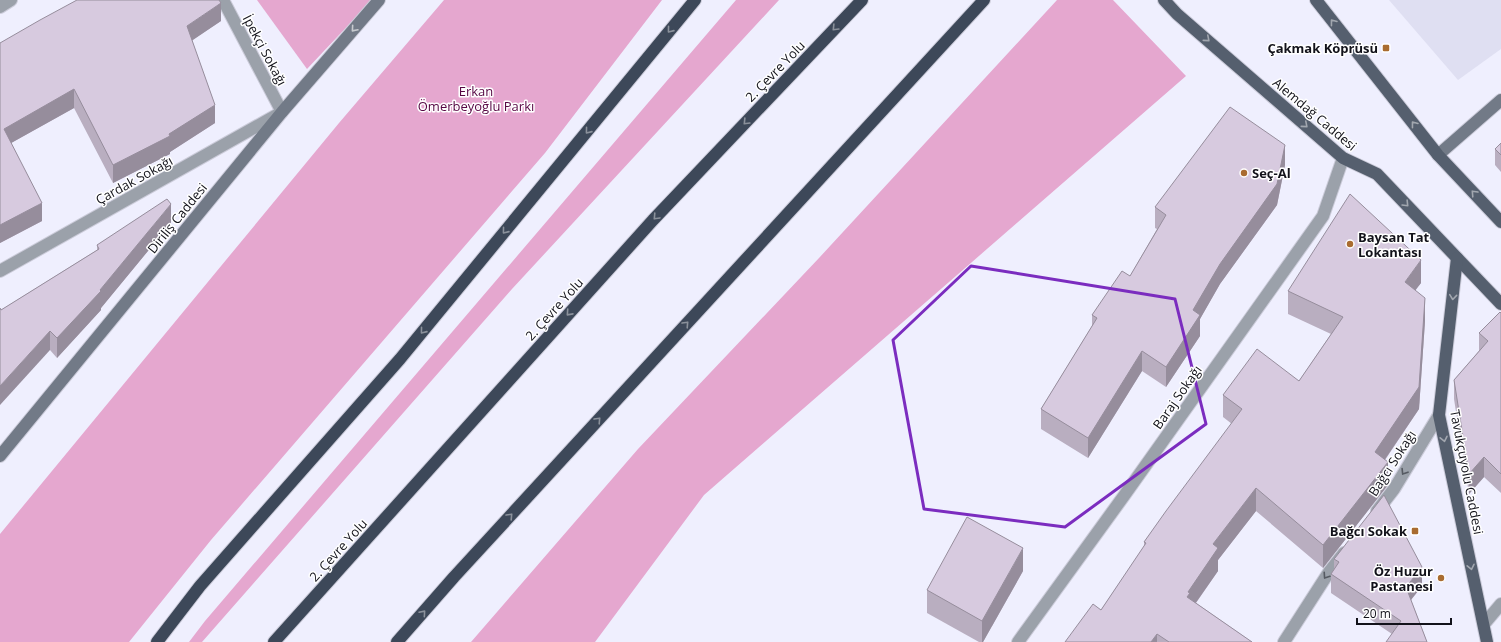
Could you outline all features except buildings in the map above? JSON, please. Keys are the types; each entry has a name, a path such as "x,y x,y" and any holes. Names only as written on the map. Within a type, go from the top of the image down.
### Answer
{"highway":[{"path":"157,642 200,586 400,359 695,0"},
{"name":"2. Çevre Yolu","path":"274,642 653,220 862,0"},
{"path":"397,642 454,577 984,0"}],"main road":[{"name":"Diriliş Caddesi","path":"0,456 282,112 379,0"},
{"name":"Alemdağ Caddesi","path":"1164,0 1177,14 1343,158 1377,174 1501,304"},
{"path":"1316,0 1438,155 1501,222"},
{"path":"1438,155 1501,100"},
{"name":"Tavukçuyolu Caddesi","path":"1457,258 1439,415 1487,642"}],"street":[{"path":"0,6 10,0"},
{"name":"İpekçi Sokağı","path":"222,0 282,112"},
{"name":"Çardak Sokağı","path":"0,272 282,112"},
{"name":"Baraj Sokağı","path":"1018,642 1126,494 1323,216 1343,158"},
{"name":"Bağcı Sokağı","path":"1370,519 1394,489 1439,415"},
{"path":"1284,642 1329,572 1352,543"},
{"path":"1484,624 1501,604"}],"highlighted area":[{"path":"971,266 1175,299 1206,424 1065,527 924,509 893,340"}],"shaded area":[{"path":"1389,0 1501,0 1501,49 1458,80"}],"green space":[{"path":"257,0 372,0 307,69"},
{"name":"Erkan Ömerbeyoğlu Parkı","path":"444,0 662,0 545,153 211,540 129,642 0,642 0,534 339,123"},
{"path":"736,0 779,0 512,289 202,642 189,642 205,621"},
{"path":"1057,0 1113,0 1186,76 704,495 595,642 471,642 638,449 819,258"}],"place":[{"name":"Çakmak Köprüsü","path":"1386,48"},
{"name":"Seç-Al","path":"1244,173"},
{"name":"Baysan Tat Lokantası","path":"1350,244"},
{"name":"Bağcı Sokak","path":"1415,531"},
{"name":"Öz Huzur Pastanesi","path":"1441,578"}]}
